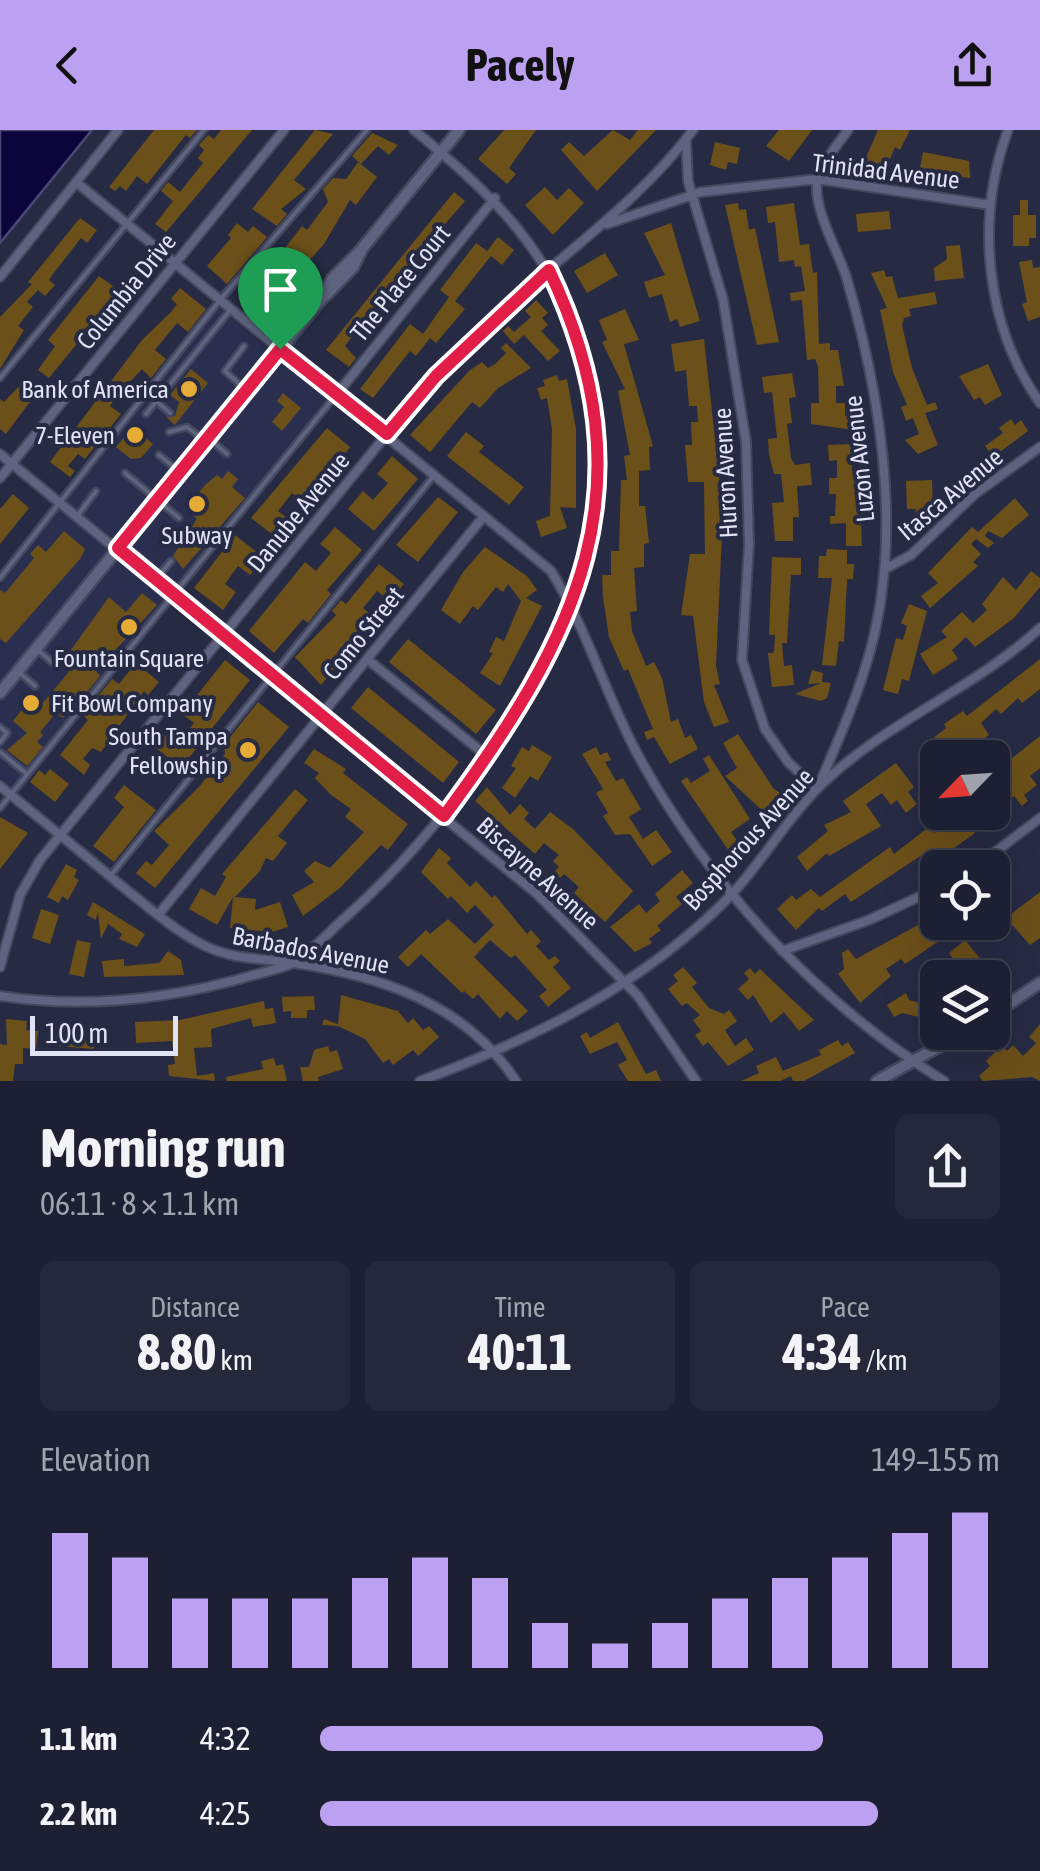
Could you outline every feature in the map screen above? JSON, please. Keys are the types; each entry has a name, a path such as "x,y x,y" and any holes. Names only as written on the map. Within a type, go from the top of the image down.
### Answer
{"street":[{"path":"0,276 118,130"},
{"name":"Columbia Drive","path":"0,478 284,130"},
{"path":"0,996 72,1001 145,998 221,984 294,962 365,900 444,816 488,756 573,606 593,520 599,459 597,419 585,356 549,270 495,198 414,130"},
{"path":"0,693 323,296 346,261 361,250 459,130"},
{"name":"Danube Avenue","path":"0,968 26,884 60,835 387,434 436,376 602,225 692,130"},
{"path":"817,179 848,130"},
{"path":"1008,130 990,206 996,300 1018,369 1040,402"},
{"name":"Huron Avenue","path":"686,138 686,173 726,310 746,442 749,573 742,660 765,729 788,762 817,789"},
{"name":"Trinidad Avenue","path":"602,225 692,195 741,185 817,179 990,206"},
{"name":"Luzon Avenue","path":"817,179 818,195 846,278 870,378 884,480 885,569 875,647 817,789"},
{"path":"76,182 551,571 573,606 602,684 638,756 680,825 731,894 782,951 838,1003 944,1081"},
{"name":"The Place Court","path":"337,394 495,198"},
{"name":"Itasca Avenue","path":"885,569 911,555 975,494 1040,447"},
{"name":"Biscayne Avenue","path":"0,454 538,894 625,982 671,1038 696,1081"},
{"name":"Como Street","path":"158,915 484,516"},
{"name":"Bosphorous Avenue","path":"420,1081 496,1053 558,1024 625,982 731,894 817,789 923,708 996,664 1040,628"},
{"path":"367,659 488,756"},
{"name":"Barbados Avenue","path":"0,786 158,915 221,953 294,962 424,997 496,1053 516,1081"},
{"path":"998,850 1040,818"},
{"path":"782,951 869,920 920,896"},
{"path":"1010,1003 1040,983"},
{"path":"878,1081 934,1050"}],"lane":[{"path":"0,378 204,130"},
{"path":"0,578 220,300 366,130"},
{"path":"146,414 231,309"},
{"path":"244,346 225,371 246,390"},
{"path":"0,808 337,394"},
{"path":"156,402 170,412"},
{"path":"181,422 227,454"},
{"path":"169,432 188,427"},
{"path":"159,454 180,472"},
{"path":"124,473 178,518"},
{"path":"110,876 435,474"},
{"path":"77,516 96,491"},
{"path":"156,579 171,560"},
{"path":"36,649 53,663"},
{"path":"18,671 36,686"},
{"path":"0,727 7,733 0,742"},
{"path":"0,752 27,774"}],"shaded area":[{"path":"0,130 92,130 0,243"},
{"path":"219,308 327,399 13,788 0,777 0,586"}],"building":[{"path":"154,130 197,130 190,138 186,135 147,184 137,176 126,191 120,186 115,191 109,187"},
{"path":"221,130 252,130 166,232 155,224 173,201 161,191 168,182 180,192 203,163 198,158 204,150 199,145 208,135 214,139"},
{"path":"315,130 333,134 294,180 306,189 281,209 287,214 277,226 252,209"},
{"path":"504,130 536,130 509,168 516,174 507,184 478,159"},
{"path":"613,130 630,140 638,130 656,130 597,191 561,150 569,142 584,156"},
{"path":"779,130 812,130 789,161 766,146"},
{"path":"878,130 910,130 900,150 895,147 885,171 864,162"},
{"path":"372,133 398,145 389,155 378,146 361,164 352,156"},
{"path":"715,142 740,148 737,164 728,162 726,170 710,165"},
{"path":"923,152 969,161 970,178 962,177 961,185 926,178 927,170 920,168"},
{"path":"358,162 377,177 356,205 350,200 324,244 266,309 250,296 259,285 264,289 271,286 295,256 285,248 302,226 307,230 328,202 323,189 333,178 346,179"},
{"path":"545,187 557,200 569,188 584,203 553,235 525,205"},
{"path":"454,192 465,201 439,231 445,235 440,241 445,246 440,252 428,243 408,270 420,279 399,301 388,292 363,325 374,334 368,341 356,331 345,346 356,358 349,367 326,350"},
{"path":"1020,200 1028,200 1028,215 1036,215 1036,238 1029,238 1029,246 1013,246 1013,215 1020,215"},
{"path":"738,203 739,210 746,209 749,230 755,228 779,342 757,345 725,205"},
{"path":"794,203 800,245 809,244 813,273 817,272 819,344 830,343 830,350 838,350 844,386 836,386 836,403 845,403 845,416 853,416 853,430 811,424 811,403 819,403 818,366 815,359 807,360 802,300 791,301 790,293 805,291 801,266 795,267 794,260 779,262 775,222 768,223 766,207"},
{"path":"889,211 891,229 858,232 856,214"},
{"path":"80,218 97,230 87,243 81,238 49,280 55,285 45,296 38,290 27,302 33,307 18,326 24,330 0,369 0,317 32,284 28,282"},
{"path":"237,223 248,232 253,226 267,237 227,284 207,266 231,238 228,235"},
{"path":"671,223 700,321 680,327 677,319 670,322 662,294 649,298 644,282 665,275 644,233"},
{"path":"498,237 514,250 502,265 491,256 455,301 465,309 436,343 430,338 416,356 410,351 373,398 360,389 410,324 423,334 449,297 440,290 476,243 487,251"},
{"path":"960,245 964,278 935,281 934,268 947,259 946,246"},
{"path":"605,253 618,275 587,293 574,271"},
{"path":"1032,260 1033,268 1040,267 1040,317 1028,321 1022,304 1027,302 1019,262"},
{"path":"884,270 886,277 892,276 898,298 935,292 937,304 909,309 911,316 904,318 902,325 912,368 927,405 935,402 938,409 925,413 938,445 918,454 905,440 919,434 913,418 906,421 901,407 907,405 893,372 880,310 887,308 871,273"},
{"path":"99,276 120,291 49,378 38,370 55,346 48,340"},
{"path":"180,288 206,309 188,332 177,323 155,350 166,359 151,378 142,369 115,398 110,406 121,414 85,459 78,454 68,466 75,471 70,477 50,462 142,340 177,304 171,299"},
{"path":"536,300 548,313 542,318 548,325 541,331 560,351 548,361 524,335 514,344 503,331 508,326 514,332 531,317 525,311"},
{"path":"625,309 639,340 624,344 653,446 649,447 650,470 639,471 639,506 645,506 649,543 644,544 644,567 634,568 637,611 630,612 632,631 646,666 654,662 662,678 671,722 678,719 685,738 691,735 698,749 670,764 654,737 647,740 644,732 653,729 628,669 624,671 609,637 603,597 602,575 611,575 611,551 619,551 621,480 627,480 624,456 630,455 618,391 625,389 602,342 607,340 599,320"},
{"path":"704,339 723,512 716,666 720,684 714,685 729,722 714,727 704,702 693,616 681,615 690,554 705,554 704,482 688,482 685,445 692,445 691,422 698,422 697,406 689,406 686,370 675,372 671,344"},
{"path":"506,343 531,368 498,388 480,408 472,402 430,452 410,435 469,371 482,362 488,368 495,364 506,353 501,348"},
{"path":"988,364 1002,395 985,405 980,397 974,400 959,376"},
{"name":"Bank of America","path":"191,369 208,383 175,425 166,417 175,416 179,402 170,395"},
{"path":"792,373 796,397 789,398 792,423 787,424 791,458 795,465 810,463 812,485 797,486 799,517 793,517 793,541 775,541 772,503 784,502 781,474 774,474 769,454 768,439 777,438 772,392 764,393 762,377"},
{"path":"557,375 559,381 567,379 576,429 576,508 560,507 567,528 541,537 536,521 550,516 552,429 547,398 541,400 537,388 545,386 543,380"},
{"path":"25,380 38,391 6,434 0,429 0,399 4,402"},
{"path":"283,393 301,408 282,431 272,422 284,407 277,401"},
{"path":"1011,419 1015,425 1021,420 1028,431 993,457 985,446 1003,433 999,428"},
{"name":"7-Eleven","path":"133,427 153,444 141,458 131,459 116,447"},
{"path":"327,428 350,447 341,459 335,454 325,467 331,471 305,503 292,493 278,511 291,521 277,538 251,518"},
{"path":"466,432 484,446 479,452 524,487 509,505 447,456"},
{"path":"851,444 852,471 859,471 862,546 846,546 846,523 830,524 830,516 835,516 836,494 829,494 829,478 837,478 837,460 829,461 828,445"},
{"path":"392,456 418,479 374,531 348,509 363,491 373,500 388,483 377,474"},
{"path":"228,471 238,479 232,487 245,498 183,569 173,556 197,519 186,508 206,484 217,475 222,479"},
{"path":"932,480 933,508 916,515 916,509 907,509 906,481"},
{"path":"13,494 29,508 0,544 0,509"},
{"path":"438,497 458,512 418,562 396,545"},
{"path":"1015,498 1029,515 1002,538 988,531 985,536 994,543 988,548 976,539 971,544 981,554 973,562 978,566 930,608 921,596 938,583 928,573 972,527 978,532"},
{"path":"335,527 362,550 327,590 331,594 308,623 303,619 274,653 249,631 305,562 316,571 331,553 320,544"},
{"path":"64,531 85,549 80,559 6,643 0,639 0,590 5,593 34,558 30,554 38,545 46,552"},
{"path":"235,535 263,557 250,575 238,566 225,584 236,592 223,610 194,588"},
{"path":"485,547 527,576 537,590 526,598 542,606 500,686 480,673 493,653 489,652 496,637 504,641 521,601 508,584 503,592 496,587 478,610 473,606 460,624 441,610 463,572"},
{"path":"827,549 847,550 847,564 854,564 853,579 847,579 844,642 839,641 836,666 822,665 832,578 818,578 819,556 826,556"},
{"path":"772,557 801,558 801,575 791,575 787,643 782,643 784,666 792,665 794,685 772,687 768,653 774,653 775,635 769,635"},
{"path":"379,564 404,584 390,601 377,591 363,608 376,619 321,685 295,657 336,615 332,611 341,600 346,604"},
{"path":"1031,571 1040,578 1040,587 1014,618 975,647 966,637 952,650 958,659 933,675 920,654 947,637 941,631 962,612 973,623 987,610 982,604 1003,577 1016,590"},
{"path":"142,593 157,605 96,671 100,676 74,708 63,718 56,713 40,732 43,735 37,742 43,747 27,766 7,750 27,733 13,721 34,695 44,702 72,668 63,661 109,597 126,612"},
{"path":"909,604 927,611 909,681 902,679 898,694 883,690 896,638 903,640 907,626 901,623"},
{"path":"408,639 496,710 476,734 389,662"},
{"path":"1040,659 1040,689 1022,703 1018,698 1001,714 996,709 981,723 989,735 982,740 931,740 946,728 944,724 963,711 967,716"},
{"path":"225,660 250,680 181,768 156,748 169,731 181,740 194,723 182,714"},
{"path":"136,663 159,682 148,695 144,691 101,752 92,748 83,759 90,765 84,775 60,755 88,720 83,715 112,679 119,684"},
{"path":"812,670 823,673 822,682 831,683 827,698 821,701 795,694 821,683 808,684"},
{"path":"368,687 459,762 443,783 351,708"},
{"path":"258,702 289,727 155,888 136,873 146,861 152,865 169,845 154,831 199,787 225,754 224,745"},
{"path":"738,734 773,788 787,798 769,817 725,776 737,768 723,743"},
{"path":"1040,736 1040,768 1030,776 1037,785 1024,795 1028,801 1022,806 1014,796 1010,799 1010,760"},
{"path":"532,745 552,757 538,781 530,776 515,798 502,788 516,768 511,766 522,747 529,751"},
{"path":"596,747 600,755 607,752 611,760 605,762 616,781 623,778 641,809 629,817 643,839 656,830 672,852 652,866 630,834 615,835 603,816 608,813 596,793 603,789 582,754"},
{"path":"314,749 346,769 343,773 408,824 388,850 381,845 340,888 303,916 292,895 314,882 304,871 315,861 330,868 364,832 345,817 351,809 331,795 315,778 319,773 304,763"},
{"path":"709,755 750,819 731,832 744,850 733,857 681,781 687,777 691,783 710,771 703,759"},
{"path":"896,763 914,787 908,792 917,804 906,813 897,800 891,805 882,793 866,804 881,826 829,856 827,853 807,871 797,857 828,831 824,825 851,812 843,801"},
{"path":"50,769 69,784 55,802 30,782 39,770 45,775"},
{"path":"124,785 156,810 114,862 93,846 124,807 114,798"},
{"path":"487,787 510,815 520,804 529,813 524,819 535,829 550,812 573,829 633,891 605,922 574,893 579,887 564,874 560,878 554,872 559,867 553,861 559,855 544,843 535,854 475,801"},
{"path":"295,789 308,800 278,836 287,843 273,861 266,858 260,871 235,897 256,899 255,910 280,902 288,927 272,932 230,928 233,897 217,925 189,909 201,888 215,896 226,877 222,874"},
{"path":"0,817 28,833 0,869"},
{"path":"925,830 975,833 951,850 920,850 920,856 851,902 845,894 822,911 819,908 796,930 777,909 792,895 796,900 811,889 820,897 890,847 894,854"},
{"path":"439,848 451,858 447,863 470,887 476,881 492,898 495,895 527,934 531,930 541,941 536,946 549,960 555,956 560,961 553,967 571,988 548,1007 539,996 547,990 515,955 511,958 490,940 474,957 528,1011 517,1021 507,1011 500,1019 478,994 473,999 462,993 421,954 408,967 398,957 426,930 430,934 448,919 475,944 494,925 475,905 467,913 421,872"},
{"path":"66,864 77,870 74,877 79,880 68,900 62,896 59,903 47,897"},
{"path":"682,870 693,883 676,897 682,904 657,926 661,930 649,939 652,943 635,952 610,927 639,904 646,913 660,901 655,894"},
{"path":"1040,892 1040,938 1030,945 1010,922 1010,915"},
{"path":"93,902 145,934 137,947 119,939 122,934 108,924 101,939 98,912 96,920 87,915"},
{"path":"41,909 59,915 50,944 32,938"},
{"path":"920,924 920,940 940,940 905,964 901,959 886,969 891,976 860,1003 838,974 844,969 842,953 848,949 856,959"},
{"path":"77,940 91,943 84,977 69,974"},
{"path":"965,940 981,960 952,960 949,953"},
{"path":"168,951 181,960 184,975 104,977 102,961 124,959 124,966 159,963"},
{"path":"683,967 697,983 692,987 709,1008 724,1014 729,1010 737,1021 725,1030 735,1046 746,1038 754,1050 728,1066 708,1042 703,1046 695,1035 701,1031 693,1020 700,1015 687,1003 682,1006 668,989 678,981 673,975"},
{"path":"750,968 755,974 760,969 814,1020 799,1031 784,1012 771,1023 753,995 748,1000 738,989 749,979 744,973"},
{"path":"906,993 909,1000 920,1003 920,1017 902,1013 894,1017 887,1005"},
{"path":"341,995 398,1011 408,1023 413,1018 423,1030 429,1026 439,1037 418,1056 413,1050 393,1065 389,1059 383,1063 365,1039 338,1026 322,1025 324,1019 338,1024"},
{"path":"314,996 315,1010 307,1010 307,1018 291,1018 291,1011 283,1012 282,997"},
{"path":"264,1001 265,1009 273,1008 276,1023 253,1027 251,1018 211,1029 212,1047 194,1048 197,1076 214,1073 215,1081 169,1076 168,1065 175,1064 172,1041 136,1043 135,1022 180,1020"},
{"path":"6,1019 27,1021 26,1030 38,1031 36,1049 23,1048 23,1064 15,1064 13,1081 0,1081 0,1044 7,1045"},
{"path":"618,1022 646,1074 656,1070 661,1081 628,1081 618,1065 627,1060 617,1042 590,1054 580,1036 587,1032 590,1038"},
{"path":"1040,1024 1040,1081 1032,1077 983,1081 979,1076 990,1066 986,1061 997,1050 1007,1051 1013,1045 1023,1056 1036,1043 1029,1037"},
{"path":"59,1029 95,1029 94,1049 58,1046"},
{"path":"838,1040 842,1046 848,1042 855,1053 804,1081 793,1081 791,1076 780,1081 741,1081 759,1073 756,1066 776,1057 783,1071 821,1055 819,1050"},
{"path":"328,1046 330,1052 337,1050 343,1069 318,1077 319,1081 303,1081 300,1067 309,1067 314,1050"},
{"path":"274,1058 276,1066 283,1064 287,1081 227,1081 226,1077 263,1069 261,1061"}],"place":[{"name":"Bank of America","path":"189,389"},
{"name":"7-Eleven","path":"135,435"},
{"name":"Subway","path":"197,504"},
{"name":"Fountain Square","path":"129,627"},
{"name":"Fit Bowl Company","path":"31,703"},
{"name":"South Tampa Fellowship","path":"248,750"}],"route":[{"path":"549,270 585,356 597,419 599,459 593,520 573,606 488,756 444,816 118,548 280,349 387,434 436,376 549,270"}]}
